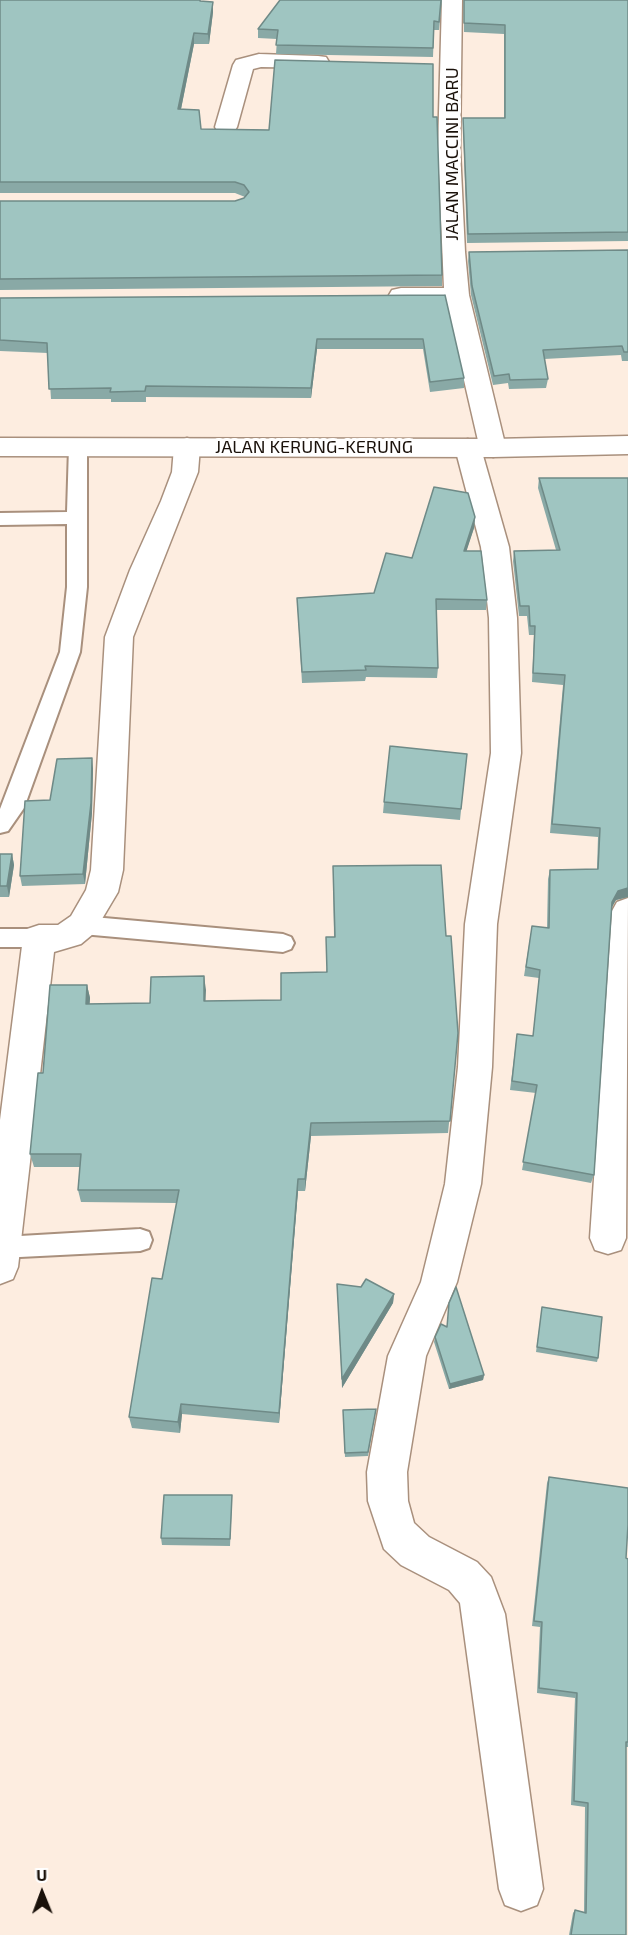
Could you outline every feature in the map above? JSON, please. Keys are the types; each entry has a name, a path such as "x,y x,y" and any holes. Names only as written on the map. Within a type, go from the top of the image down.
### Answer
{"street":[{"name":"JALAN MACCINI BARU","path":"452,0 441,66 449,150 464,252 457,295 481,448 503,618 506,753 481,924 476,1067 463,1184 439,1282 407,1356 391,1436 388,1501 398,1535 415,1551 463,1576 477,1591 484,1614 521,1889"},
{"path":"226,127 236,86 244,65 259,60 339,63"},
{"path":"375,296 457,295"},
{"name":"JALAN KERUNG-KERUNG","path":"0,447 481,448 628,445"},
{"path":"1,1258 39,938 63,937 82,925 102,892 107,870 119,637 144,570 178,492 185,472 187,447"},
{"path":"608,1238 628,911"}],"lane":[{"path":"0,825 13,808 70,652 77,587 78,447"},
{"path":"0,519 76,518"},
{"path":"82,925 283,943"},
{"path":"0,938 39,938"},
{"path":"1,1258 140,1240"}],"building":[{"path":"0,0 200,0 213,2 208,34 194,33 178,109 199,110 201,129 269,130 275,60 433,64 433,117 437,117 442,275 0,279 0,201 235,201 244,198 249,192 244,185 235,182 0,182"},
{"path":"280,0 441,0 439,22 434,21 433,48 276,45 278,30 258,29"},
{"path":"464,0 628,0 628,232 468,234 463,118 505,118 505,25 464,23"},
{"path":"628,250 628,352 624,352 622,346 543,350 548,379 510,380 509,374 494,376 472,286 469,252"},
{"path":"445,295 464,378 430,382 423,339 317,339 311,388 146,386 145,391 110,392 111,388 49,389 47,343 0,340 0,298"},
{"path":"539,478 628,478 628,888 618,891 612,902 594,1175 523,1162 537,1085 512,1081 517,1034 533,1036 540,970 526,967 532,926 549,928 550,870 598,869 600,828 552,824 565,675 533,673 535,626 530,626 529,606 520,606 514,551 560,550"},
{"path":"434,487 468,493 475,517 464,551 481,551 487,600 436,599 438,668 365,666 366,670 302,672 297,598 374,593 386,553 412,558"},
{"path":"390,746 467,754 461,809 384,802"},
{"path":"92,758 91,803 83,874 20,876 25,801 50,800 57,759"},
{"path":"0,854 12,854 7,886 0,886"},
{"path":"441,865 446,936 451,936 458,1033 450,1121 311,1123 305,1179 298,1179 279,1413 181,1404 178,1422 129,1417 152,1278 162,1279 179,1190 78,1190 81,1154 30,1154 38,1073 43,1073 50,985 87,985 86,1004 150,1003 151,977 204,976 204,1001 281,1000 281,973 327,972 326,937 335,937 333,866"},
{"path":"366,1279 394,1294 342,1379 337,1284 361,1287"},
{"path":"456,1287 484,1375 450,1384 435,1337 441,1324 447,1327 449,1303"},
{"path":"542,1307 602,1317 598,1358 537,1347"},
{"path":"376,1409 368,1452 345,1453 343,1410"},
{"path":"549,1477 628,1488 626,1935 571,1935 575,1910 586,1913 588,1803 574,1801 577,1693 539,1688 542,1622 534,1621"},
{"path":"164,1495 232,1495 230,1539 161,1538"}]}
